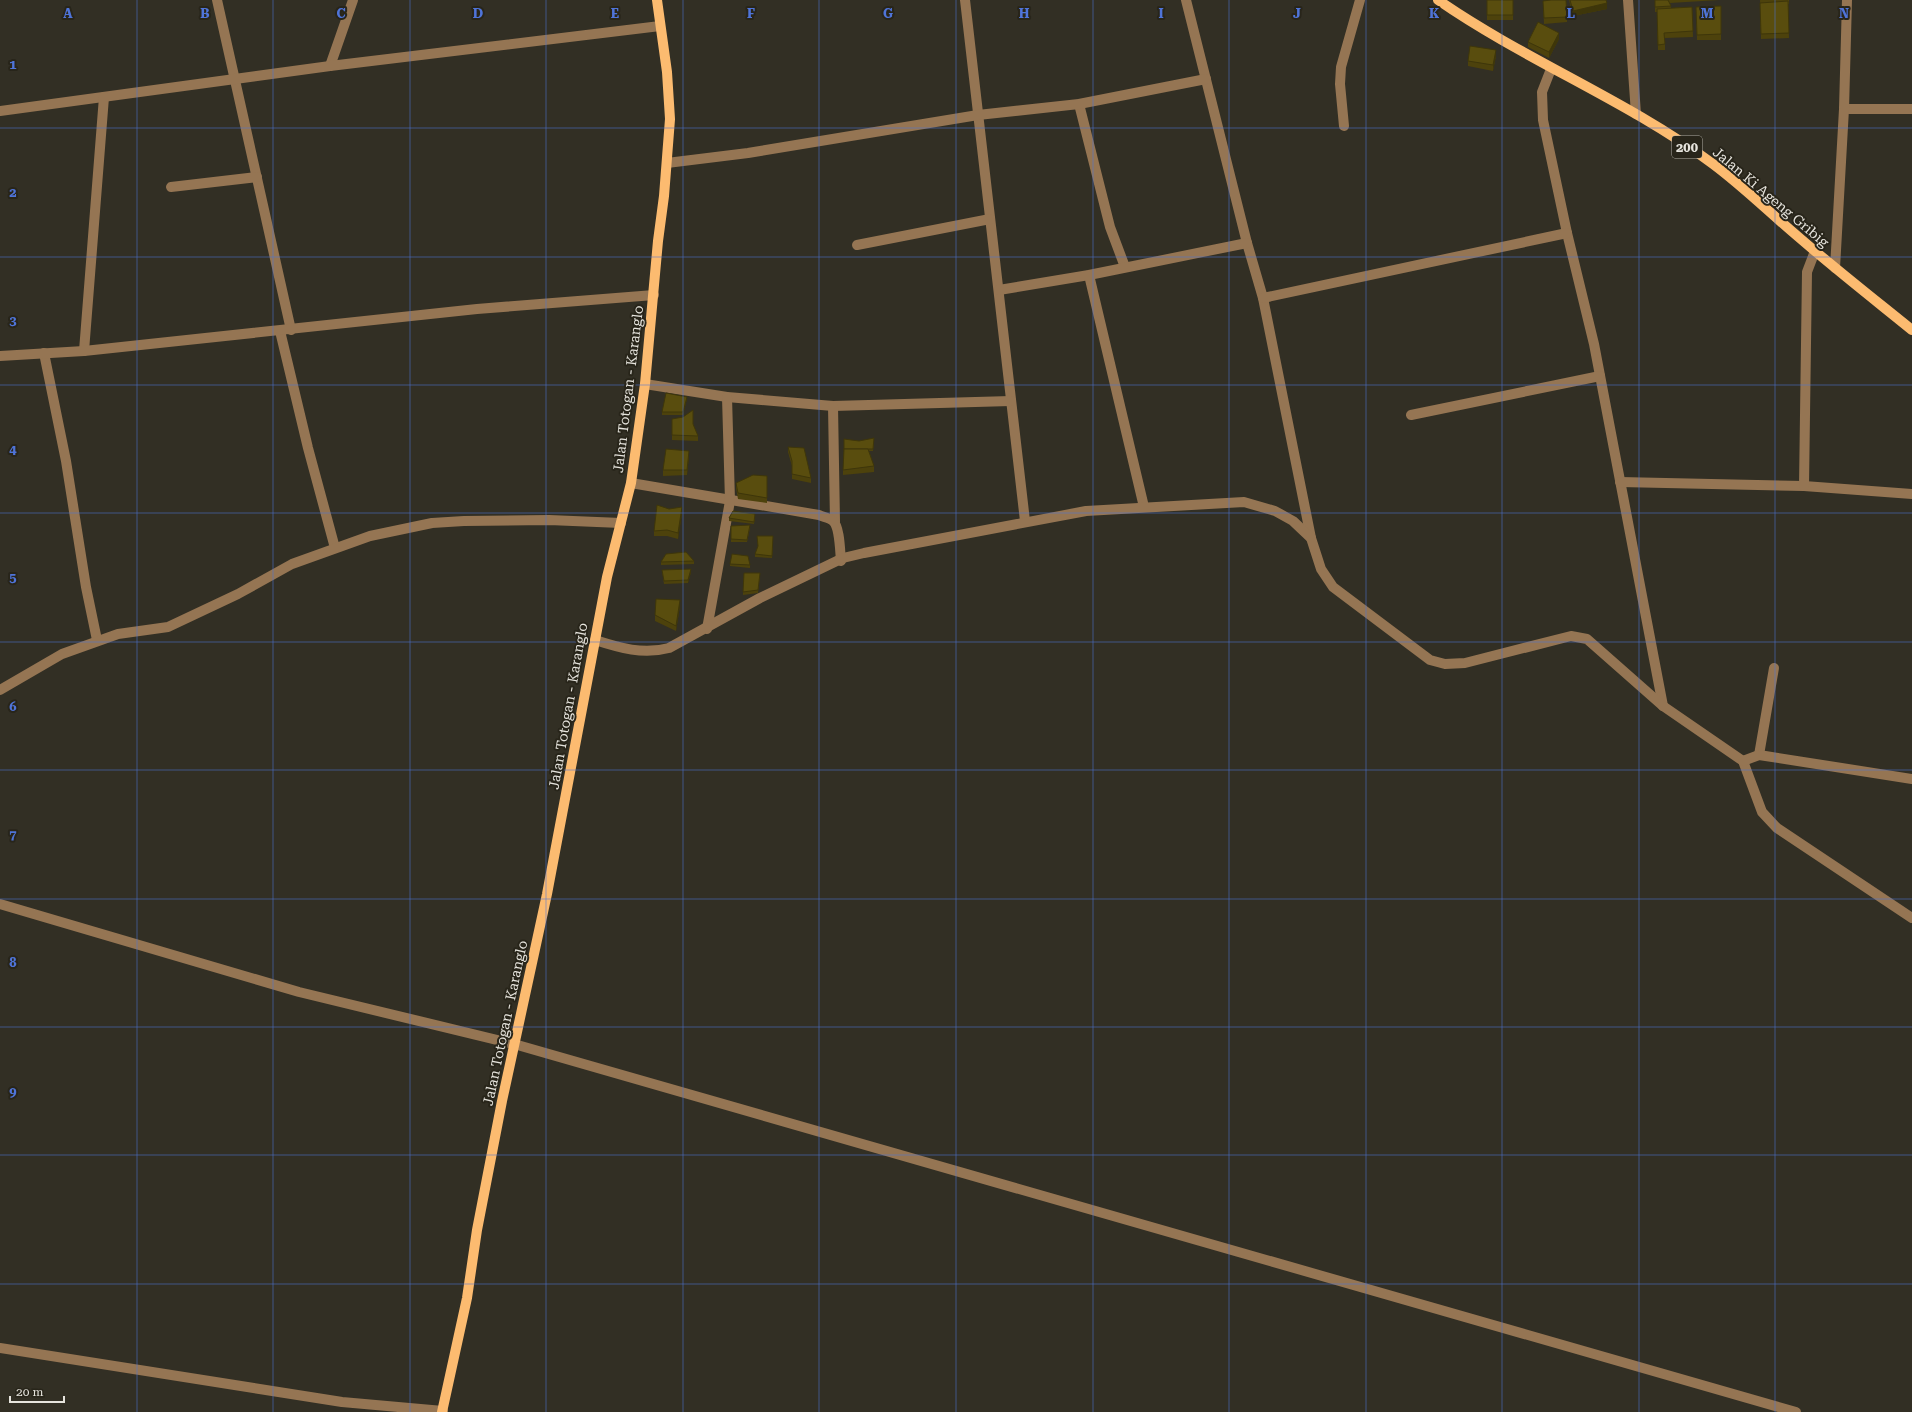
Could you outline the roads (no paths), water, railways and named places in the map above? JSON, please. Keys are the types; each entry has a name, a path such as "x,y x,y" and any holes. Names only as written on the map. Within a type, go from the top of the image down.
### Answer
{"main road":[{"name":"Jalan Totogan - Karanglo","path":"443,1412 467,1298 477,1230 514,1044 547,894 607,577 631,483 645,384 670,119 667,72 657,0"},
{"name":"Jalan Ki Ageng Gribig","path":"1438,0 1458,14 1551,69 1636,114 1713,164 1835,268 1912,330"}],"street":[{"path":"217,0 291,330"},
{"path":"330,66 353,0"},
{"path":"965,0 1025,521"},
{"path":"1186,0 1247,243 1263,298 1310,538 1320,569 1333,587 1430,660 1445,664 1465,663 1571,636 1587,639 1663,706 1743,761 1762,812 1777,828 1912,918"},
{"path":"1344,126 1340,84 1341,67 1360,0"},
{"path":"1628,0 1636,114"},
{"path":"1835,268 1844,109 1847,0"},
{"path":"0,111 234,78 660,26"},
{"path":"1551,69 1542,92 1543,120 1600,376 1663,706"},
{"path":"666,163 748,153 978,115 1079,104 1206,80"},
{"path":"84,351 104,97"},
{"path":"1079,104 1110,226 1125,268"},
{"path":"1844,109 1912,109"},
{"path":"171,187 257,177"},
{"path":"857,245 990,219"},
{"path":"1263,298 1567,233"},
{"path":"999,290 1089,275 1247,243"},
{"path":"1804,486 1808,272 1815,251"},
{"path":"1089,275 1144,507"},
{"path":"0,356 84,351 155,342 291,330 477,309 654,296"},
{"path":"280,331 334,548"},
{"path":"44,354 66,461 86,586 97,640"},
{"path":"1411,415 1600,376"},
{"path":"645,384 726,397 833,406 1011,401"},
{"path":"707,629 730,501 726,397"},
{"path":"833,406 835,522 838,530 841,561"},
{"path":"1620,482 1804,486 1912,494"},
{"path":"631,483 819,515 835,522"},
{"path":"595,640 631,650 656,652 669,648 707,629 760,598 841,561 843,558 1025,521 1086,511 1244,502 1275,511 1294,521 1310,538"},
{"path":"0,690 62,654 97,640 137,630 168,627 238,594 277,571 334,548 370,536 432,523 464,521 549,520 621,523"},
{"path":"1759,755 1774,668"},
{"path":"1743,761 1759,755 1912,779"},
{"path":"0,904 299,992 514,1044 1796,1412"},
{"path":"0,1348 342,1402 443,1412"}]}
